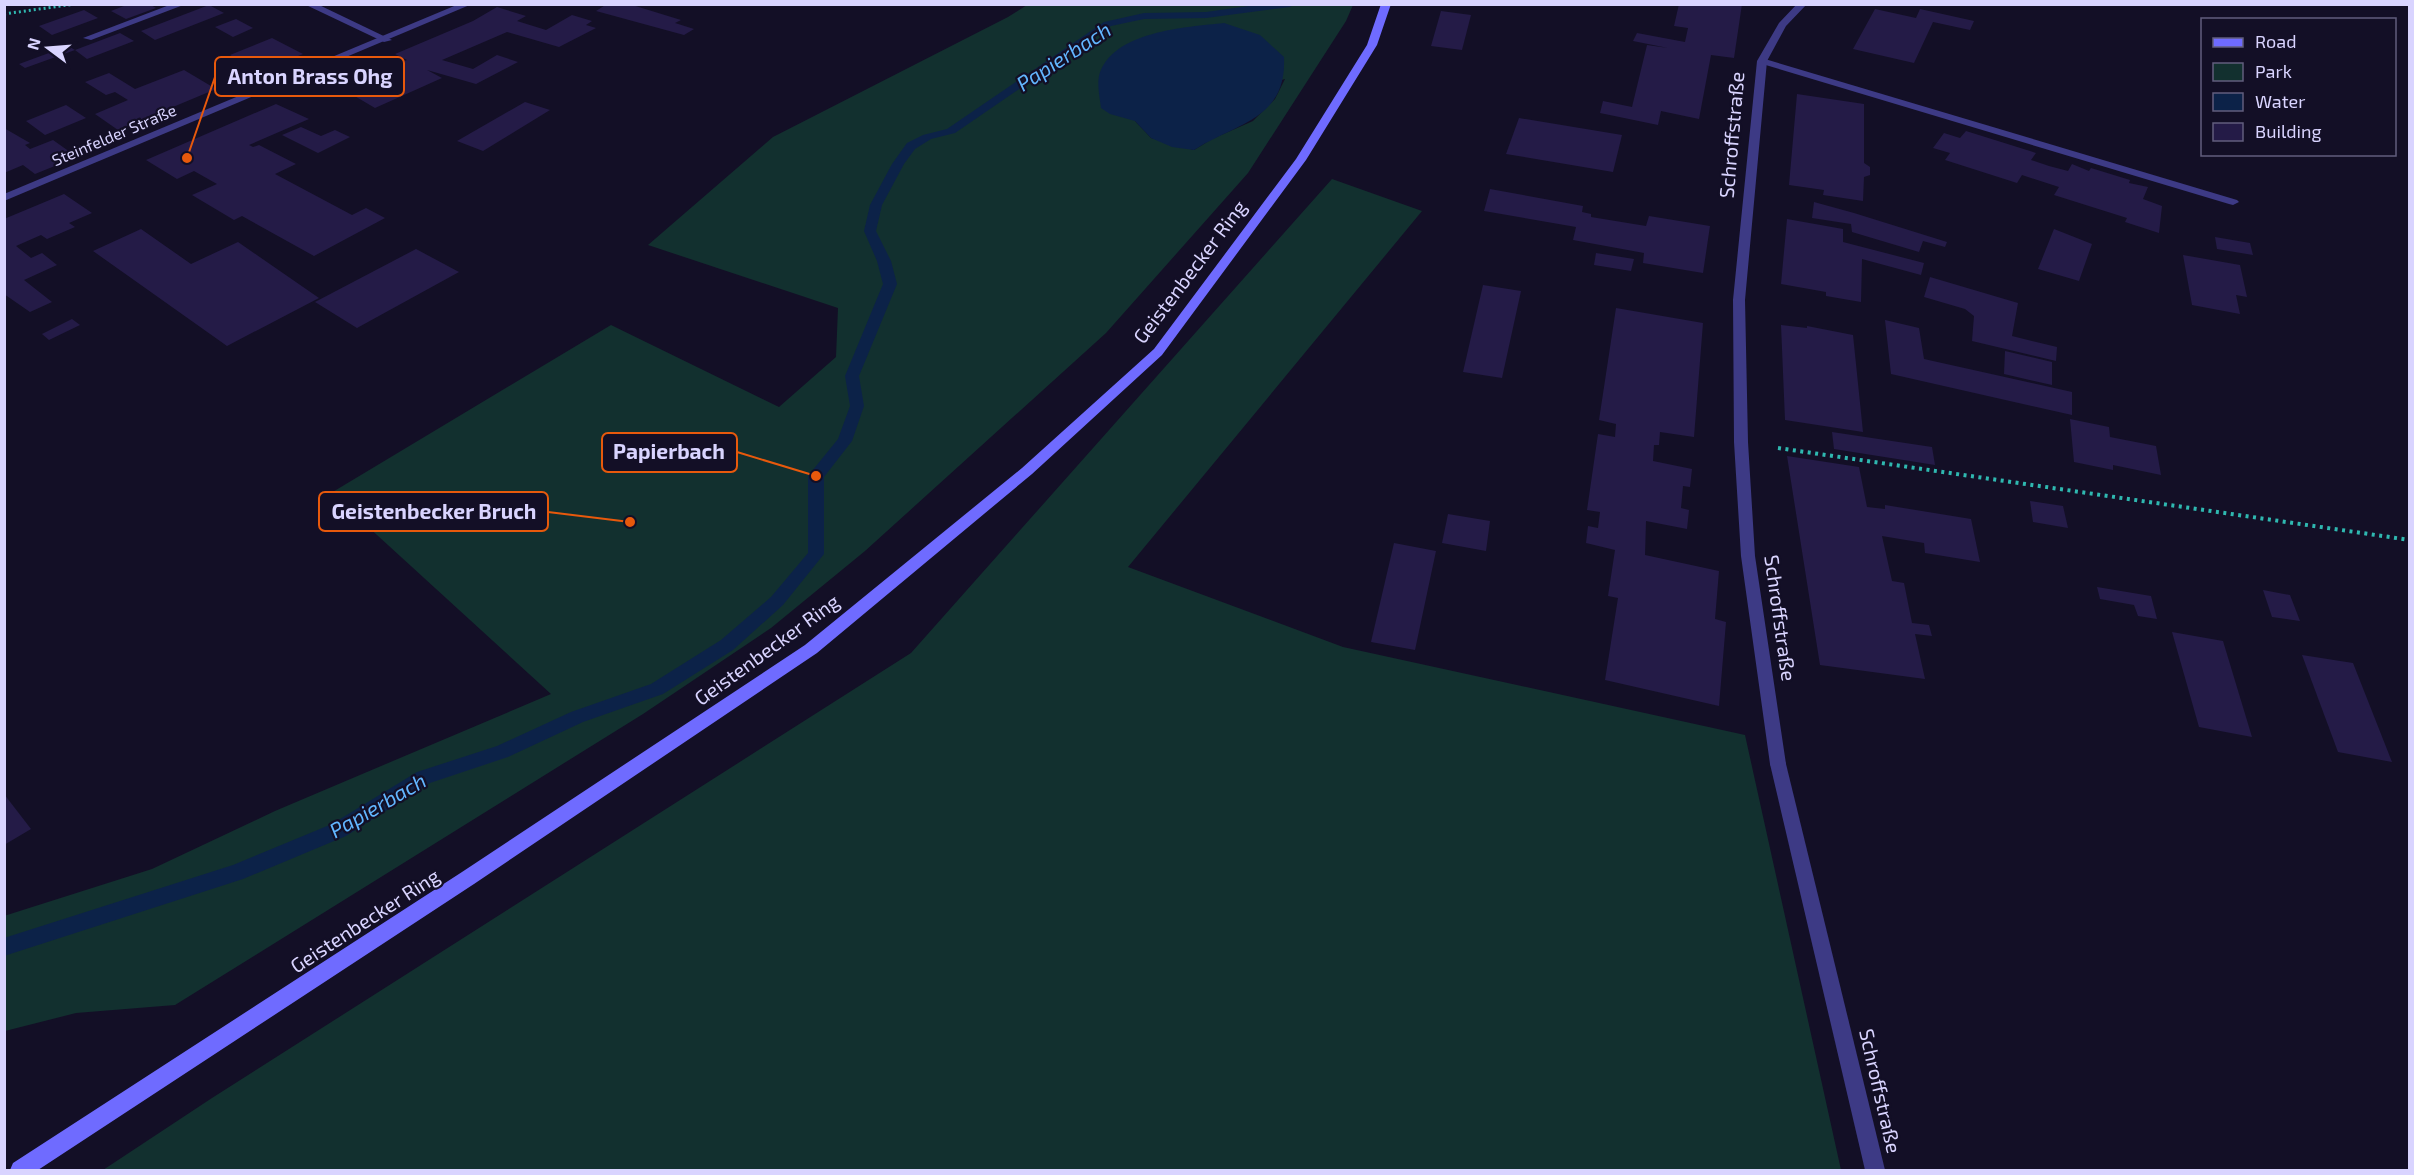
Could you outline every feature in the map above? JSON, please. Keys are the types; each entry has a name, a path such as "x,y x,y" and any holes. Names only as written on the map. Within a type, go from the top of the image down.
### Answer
{"main road":[{"name":"Geistenbecker Ring","path":"20,1170 468,878 811,649 1027,471 1158,352 1301,160 1372,45 1386,4"}],"street":[{"path":"88,38 182,4"},
{"path":"308,4 387,40"},
{"name":"Steinfelder Straße","path":"4,198 387,40 468,4"},
{"name":"Schroffstraße","path":"1803,4 1782,25 1762,61 1739,300 1741,442 1748,556 1778,764 1875,1170"},
{"name":"Schroffstraße","path":"1762,61 2233,202"}],"path":[{"path":"4,14 75,4"},
{"path":"1741,442 2409,540"}],"green space":[{"path":"1027,5 1353,5 1346,21 1248,173 1106,333 865,551 771,628 643,714 175,1005 76,1013 5,1031 4,916 152,869 275,811 551,694 331,493 611,325 779,407 836,357 838,308 648,245 773,137 1008,17","holes":["1285,79 1275,99 1253,121 1212,139 1194,150 1151,138 1135,121"]},
{"path":"1332,179 1422,211 1128,567 1343,647 1745,735 1841,1170 103,1170 212,1098 911,653"}],"water":[{"path":"1224,23 1260,35 1284,57 1283,78 1277,94 1268,107 1256,117 1194,150 1172,147 1151,138 1135,121 1110,114 1101,108 1099,76 1106,61 1118,49 1152,34"}],"building":[{"path":"129,4 149,4 156,8 126,19 111,11"},
{"path":"607,4 629,4 681,20 675,23 694,29 684,35 596,11"},
{"path":"1679,4 1742,4 1734,58 1711,55 1699,119 1661,111 1658,125 1600,113 1603,101 1632,107 1647,45 1668,48 1633,41 1637,33 1685,42 1688,28 1674,26"},
{"path":"209,5 224,13 155,40 141,31"},
{"path":"497,7 526,16 517,21 546,30 572,15 592,21 586,25 596,28 559,47 507,32 442,60 473,69 497,55 518,62 476,84 427,70 442,78 375,108 341,88 407,60 395,54 473,21"},
{"path":"1875,9 1916,18 1920,9 1974,21 1970,30 1933,22 1914,63 1853,49"},
{"path":"84,10 98,18 52,35 39,26"},
{"path":"1441,11 1471,15 1462,50 1431,46"},
{"path":"236,19 253,28 233,37 215,27"},
{"path":"120,33 134,41 87,59 75,50"},
{"path":"272,38 303,54 259,72 230,55"},
{"path":"68,46 75,50 25,68 19,64"},
{"path":"184,70 216,89 118,130 95,114 128,100 115,92 106,95 85,82 109,73 135,89"},
{"path":"1797,94 1864,104 1864,163 1870,167 1870,175 1864,177 1863,201 1823,195 1824,190 1789,185"},
{"path":"525,102 550,110 483,151 457,141"},
{"path":"276,104 309,119 249,145 253,147 259,145 296,164 275,174 352,215 366,208 385,218 314,256 242,216 234,220 192,195 217,184 194,171 177,179 146,160"},
{"path":"66,105 86,118 45,135 26,121"},
{"path":"1519,118 1622,135 1613,172 1506,154"},
{"path":"301,127 321,136 335,130 350,137 318,153 282,135"},
{"path":"4,128 30,143 25,145 30,149 53,140 77,157 35,174 23,165 4,173"},
{"path":"1966,131 2036,153 2031,160 2049,166 2068,171 2072,164 2089,171 2091,168 2130,180 2129,183 2148,187 2143,199 2162,206 2159,233 2125,222 2127,218 2054,195 2059,187 2022,175 2017,183 1945,160 1950,153 1933,148 1944,133 1960,138"},
{"path":"1490,189 1583,206 1582,212 1591,214 1591,217 1646,226 1649,216 1710,226 1703,273 1643,263 1644,253 1573,240 1576,227 1484,211"},
{"path":"64,194 92,213 69,223 75,227 47,239 41,235 16,246 31,258 42,253 57,265 24,280 52,302 30,312 4,294 4,219"},
{"path":"1814,202 1947,242 1945,247 1923,241 1919,252 1852,232 1851,224 1812,218"},
{"path":"1787,219 1843,229 1843,242 1924,263 1921,275 1862,259 1861,302 1826,296 1826,292 1781,284"},
{"path":"141,229 191,264 238,242 319,298 227,346 93,251"},
{"path":"2054,229 2092,244 2079,281 2038,269"},
{"path":"2215,237 2250,243 2253,255 2217,249"},
{"path":"416,249 459,272 357,328 315,302"},
{"path":"1596,253 1634,259 1631,271 1594,265"},
{"path":"2183,255 2240,265 2247,297 2236,295 2240,314 2192,305"},
{"path":"1930,277 2018,303 2012,336 2057,347 2056,361 1972,341 1974,316 1965,309 1924,297"},
{"path":"1483,285 1521,291 1502,378 1463,372"},
{"path":"1616,308 1703,323 1694,437 1660,432 1659,445 1654,445 1653,461 1692,469 1690,487 1683,486 1681,508 1689,510 1687,529 1646,521 1645,555 1719,571 1715,619 1726,622 1719,706 1605,680 1618,598 1608,596 1615,550 1586,543 1588,526 1598,528 1600,512 1587,510 1598,434 1615,437 1616,424 1599,420"},
{"path":"72,319 80,325 49,340 42,334"},
{"path":"1885,320 1919,328 1924,359 2072,392 2072,415 1891,374"},
{"path":"1781,325 1807,328 1807,326 1853,335 1863,432 1785,420"},
{"path":"2005,351 2052,362 2052,385 2004,374"},
{"path":"2070,419 2109,427 2110,437 2156,446 2161,475 2113,465 2113,470 2074,462"},
{"path":"1832,432 1932,447 1935,465 1834,449"},
{"path":"1787,456 1859,467 1867,507 1885,509 1885,505 1971,519 1980,562 1925,553 1924,543 1882,536 1892,581 1904,583 1912,623 1929,625 1932,636 1915,634 1925,679 1820,665"},
{"path":"2030,501 2063,506 2068,528 2033,522"},
{"path":"1448,514 1490,521 1486,551 1442,543"},
{"path":"1394,543 1436,551 1415,650 1371,642"},
{"path":"2097,587 2151,596 2157,619 2138,616 2134,605 2100,599"},
{"path":"2263,590 2290,595 2300,621 2272,617"},
{"path":"2172,632 2223,641 2252,737 2199,727"},
{"path":"2302,655 2353,663 2392,762 2338,752"},
{"path":"4,794 31,829 4,845"}],"waterway":[{"name":"Papierbach","path":"4,947 236,873 339,830 424,777 502,752 577,717 657,689 727,645 777,601 816,554 816,476 845,441 857,406 852,376 890,284 884,261 870,231 876,205 898,164 911,146 927,137 951,131 1108,24 1144,16 1206,15 1290,4"}],"place":[{"name":"Anton Brass Ohg","path":"187,158"},
{"name":"Papierbach","path":"816,476"},
{"name":"Geistenbecker Bruch","path":"630,522"}]}
